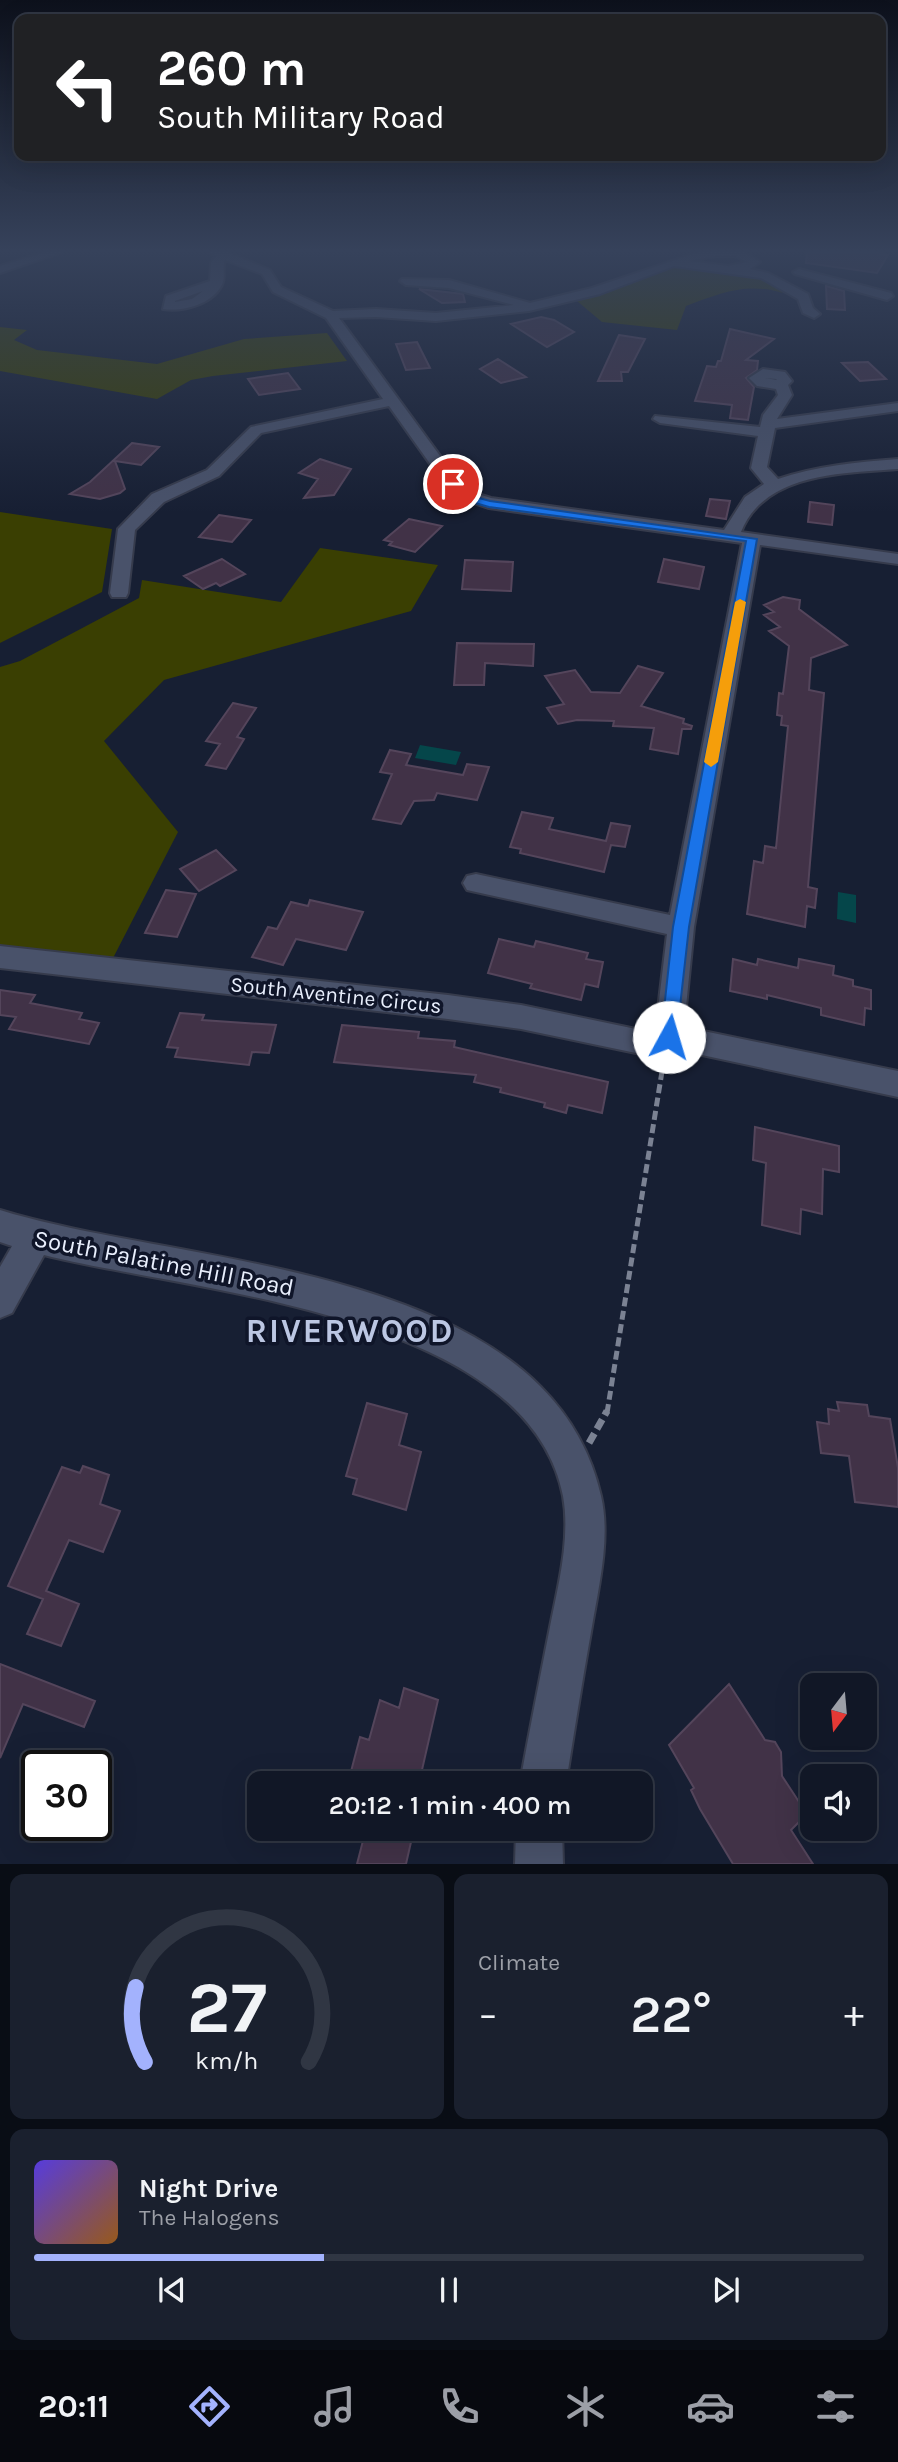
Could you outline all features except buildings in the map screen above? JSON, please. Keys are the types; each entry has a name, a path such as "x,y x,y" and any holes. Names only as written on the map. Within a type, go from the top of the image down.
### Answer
{"street":[{"path":"348,339 458,493 465,497 489,503 898,559"},
{"path":"775,486 759,468 770,415 785,395 781,384"},
{"path":"119,593 127,529 158,498 214,473 256,430 393,401"},
{"path":"660,419 766,429 898,407"},
{"path":"669,1037 681,927 741,537 752,499 775,486 834,470 898,464"},
{"path":"476,883 681,927"},
{"name":"South Aventine Circus","path":"0,957 448,1007 521,1017 636,1041 669,1037 898,1084"},
{"name":"South Palatine Hill Road","path":"0,1226 35,1238 255,1279 343,1303 428,1335 483,1363 532,1401 568,1446 582,1496 581,1558 545,1771"},
{"path":"0,1301 35,1238"},
{"path":"539,1841 539,1864"}],"path":[{"path":"575,1464 606,1417 669,1037"}],"green space":[{"path":"0,339 15,339 37,350 157,364 244,339 331,339 347,361 191,380 157,399 0,371"},
{"path":"0,512 112,529 102,592 0,643"},
{"path":"320,548 438,565 411,611 164,680 104,741 178,832 112,960 0,947 0,667 20,661 139,598 142,580 281,602"}],"shaded area":[{"path":"420,745 461,752 456,765 415,758"},
{"path":"838,892 856,895 856,923 837,919"}],"slow traffic":[{"path":"711,762 740,602"}],"district":[{"name":"RIVERWOOD","path":"350,1330"}],"route":[{"path":"453,484 458,493 465,497 489,503 752,539 681,927 669,1037"}]}
